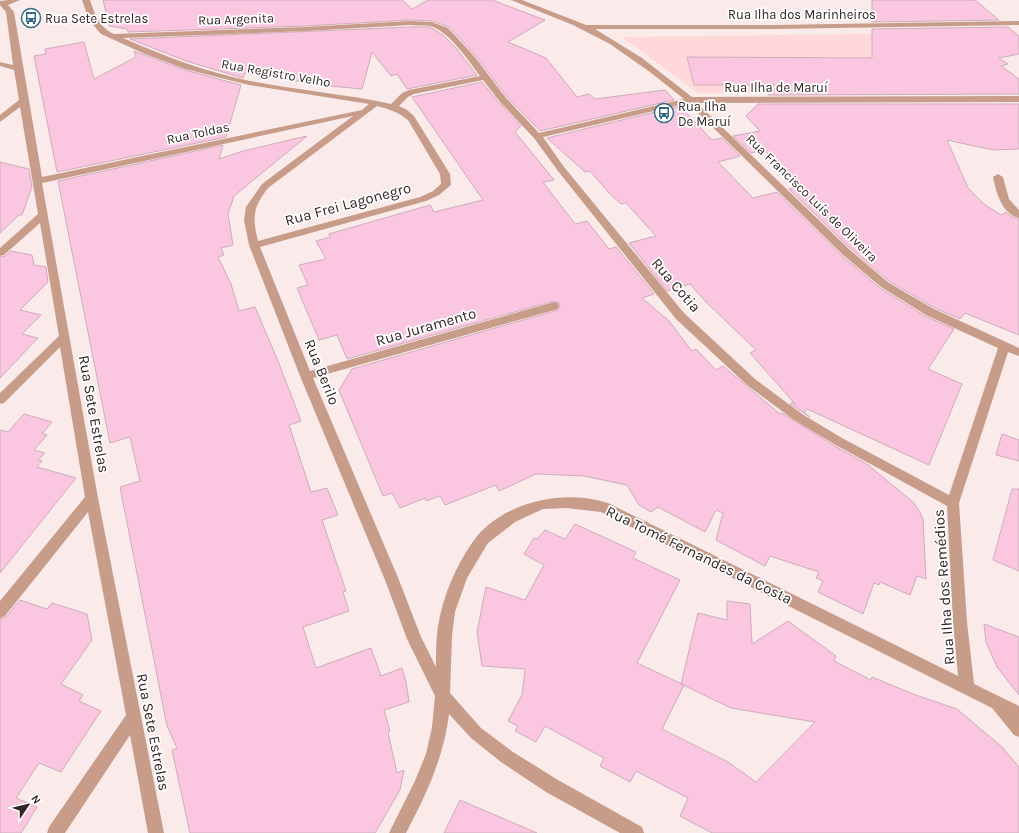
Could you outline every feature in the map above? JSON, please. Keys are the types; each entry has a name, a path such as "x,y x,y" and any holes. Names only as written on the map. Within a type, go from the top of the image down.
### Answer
{"street":[{"path":"2,3 16,0"},
{"name":"Rua Registro Velho","path":"86,0 93,20 104,32 148,52 216,75 249,83 393,106"},
{"name":"Rua Francisco Luís de Oliveira","path":"515,0 585,27 621,47 690,100 846,252 885,284 930,312 1019,352"},
{"name":"Rua Sete Estrelas","path":"2,3 10,12 18,68 92,498 156,833"},
{"name":"Rua Argenita","path":"111,36 411,23 432,24"},
{"name":"Rua Ilha dos Marinheiros","path":"585,27 774,27 1019,23"},
{"name":"Rua Cotia","path":"432,24 445,30 471,58 503,100 537,136 561,169 680,316 751,382 798,417 838,441 953,503"},
{"path":"1006,24 1019,32"},
{"path":"0,64 18,68"},
{"path":"393,106 405,95 412,92 485,77"},
{"name":"Rua Ilha de Maruí","path":"537,136 690,100 1019,99"},
{"path":"0,119 24,100"},
{"name":"Rua Berilo","path":"376,103 265,186 253,200 248,215 254,245 306,376 392,580 414,639 443,696 476,733 507,757 552,786 636,833"},
{"name":"Rua Frei Lagonegro","path":"254,245 422,199 436,193 446,185 445,174 410,118 404,112 393,106"},
{"name":"Rua Toldas","path":"38,181 364,111"},
{"path":"998,177 1002,196 1009,208 1019,215"},
{"path":"0,253 43,215"},
{"name":"Rua Juramento","path":"306,376 554,306"},
{"path":"0,400 65,336"},
{"name":"Rua Ilha dos Remédios","path":"967,689 960,622 953,503 1004,346"},
{"path":"0,612 92,498"},
{"name":"Rua Tomé Fernandes da Costa","path":"397,833 422,786 437,741 443,696 442,660 446,619 461,575 484,539 513,516 542,504 570,502 603,508 1019,714"},
{"path":"995,702 1019,730"},
{"path":"55,833 133,717"}],"shaded area":[{"path":"930,33 1017,94 698,93 622,37"}],"building":[{"path":"103,0 402,0 412,9 428,0 492,0 545,20 508,42 546,58 577,97 589,94 595,99 665,90 674,100 540,131 507,97 475,55 449,27 433,21 411,20 305,26 128,32 127,29 109,26"},
{"path":"872,0 975,0 999,20 872,22"},
{"path":"430,27 443,35 456,48 477,75 407,89 397,74 391,76 372,52 362,89 330,86 245,73 243,78 186,61 130,39"},
{"path":"1008,27 1019,36 1019,54 999,58 1008,64 1001,66 1019,79 1019,94 768,95 779,85 694,85 687,57 872,58 872,29"},
{"path":"84,42 94,79 136,57 134,51 185,70 241,85 226,137 57,172 34,56 46,54 45,49"},
{"path":"482,82 499,103 521,126 515,132 554,180 543,182 575,224 587,221 609,249 616,247 654,294 642,298 669,321 692,351 696,349 716,370 723,366 780,414 782,413 833,445 867,464 914,503 923,519 926,579 917,576 910,595 880,582 879,585 874,583 863,614 818,592 823,581 816,578 819,572 770,556 765,566 716,540 723,513 716,510 705,532 658,507 651,512 639,505 627,485 584,476 536,474 499,491 496,485 445,505 440,496 426,501 425,498 400,508 392,493 383,496 339,390 352,369 558,310 560,306 559,303 554,301 347,359 337,335 319,340 297,288 308,285 299,265 326,259 316,241 330,237 329,234 430,205 434,212 483,200 412,97"},
{"path":"758,104 1019,104 1019,149 993,150 947,140 968,188 984,204 1001,215 1006,212 1012,217 1019,219 1019,335 965,313 960,319 935,308 890,282 851,249 789,189 800,186 764,150 751,153 733,136 760,131 746,116"},
{"path":"680,106 712,140 722,138 740,156 718,162 753,198 777,192 841,255 880,288 925,316 954,329 928,369 962,384 929,465 807,409 804,413 810,417 790,404 792,402 796,405 750,353 756,350 706,302 690,284 667,291 629,243 656,236 626,203 621,204 609,193 590,171 585,172 547,138"},
{"path":"307,136 234,196 228,214 233,245 221,248 224,255 218,257 231,284 239,311 255,307 278,361 301,421 289,425 311,492 327,488 338,515 322,520 346,591 343,592 349,611 303,627 316,668 371,648 381,676 402,668 409,702 384,710 390,731 388,732 397,773 404,770 400,790 375,833 190,833 172,750 177,748 167,726 120,487 140,481 130,437 110,443 58,181 223,145 219,159 243,151"},
{"path":"0,162 29,169 32,187 22,215 19,215 0,233"},
{"path":"11,251 32,255 34,265 46,267 48,282 20,310 41,315 22,334 38,338 0,378 0,257 5,256"},
{"path":"24,414 52,422 42,434 47,435 34,450 45,453 38,460 42,461 37,467 76,478 0,573 0,430 8,432"},
{"path":"1002,434 1019,440 1019,461 996,455"},
{"path":"1012,489 1019,489 1019,571 993,560"},
{"path":"575,524 636,552 633,558 680,580 637,663 681,684 698,613 727,620 727,601 750,604 752,644 788,621 836,656 834,661 871,680 872,677 913,694 957,709 1002,747 1019,767 1019,833 712,833 680,816 688,798 636,771 630,782 600,766 604,758 545,726 536,742 515,731 518,726 508,721 522,695 525,669 482,666 477,632 486,587 525,600 544,565 524,554 534,538 537,539 545,530 565,539","holes":["684,685 731,708 815,722 756,782 728,762 662,729"]},
{"path":"20,600 47,609 52,603 87,614 92,640 61,684 83,695 79,701 101,711 61,772 39,763 16,798 37,807 21,833 0,833 0,619 6,617"},
{"path":"984,624 1019,637 1019,695 997,667 986,642"},
{"path":"460,800 537,833 444,833"}],"place":[{"name":"Rua Sete Estrelas","path":"31,18"},
{"name":"Rua Ilha De Maruí","path":"664,113"}]}
